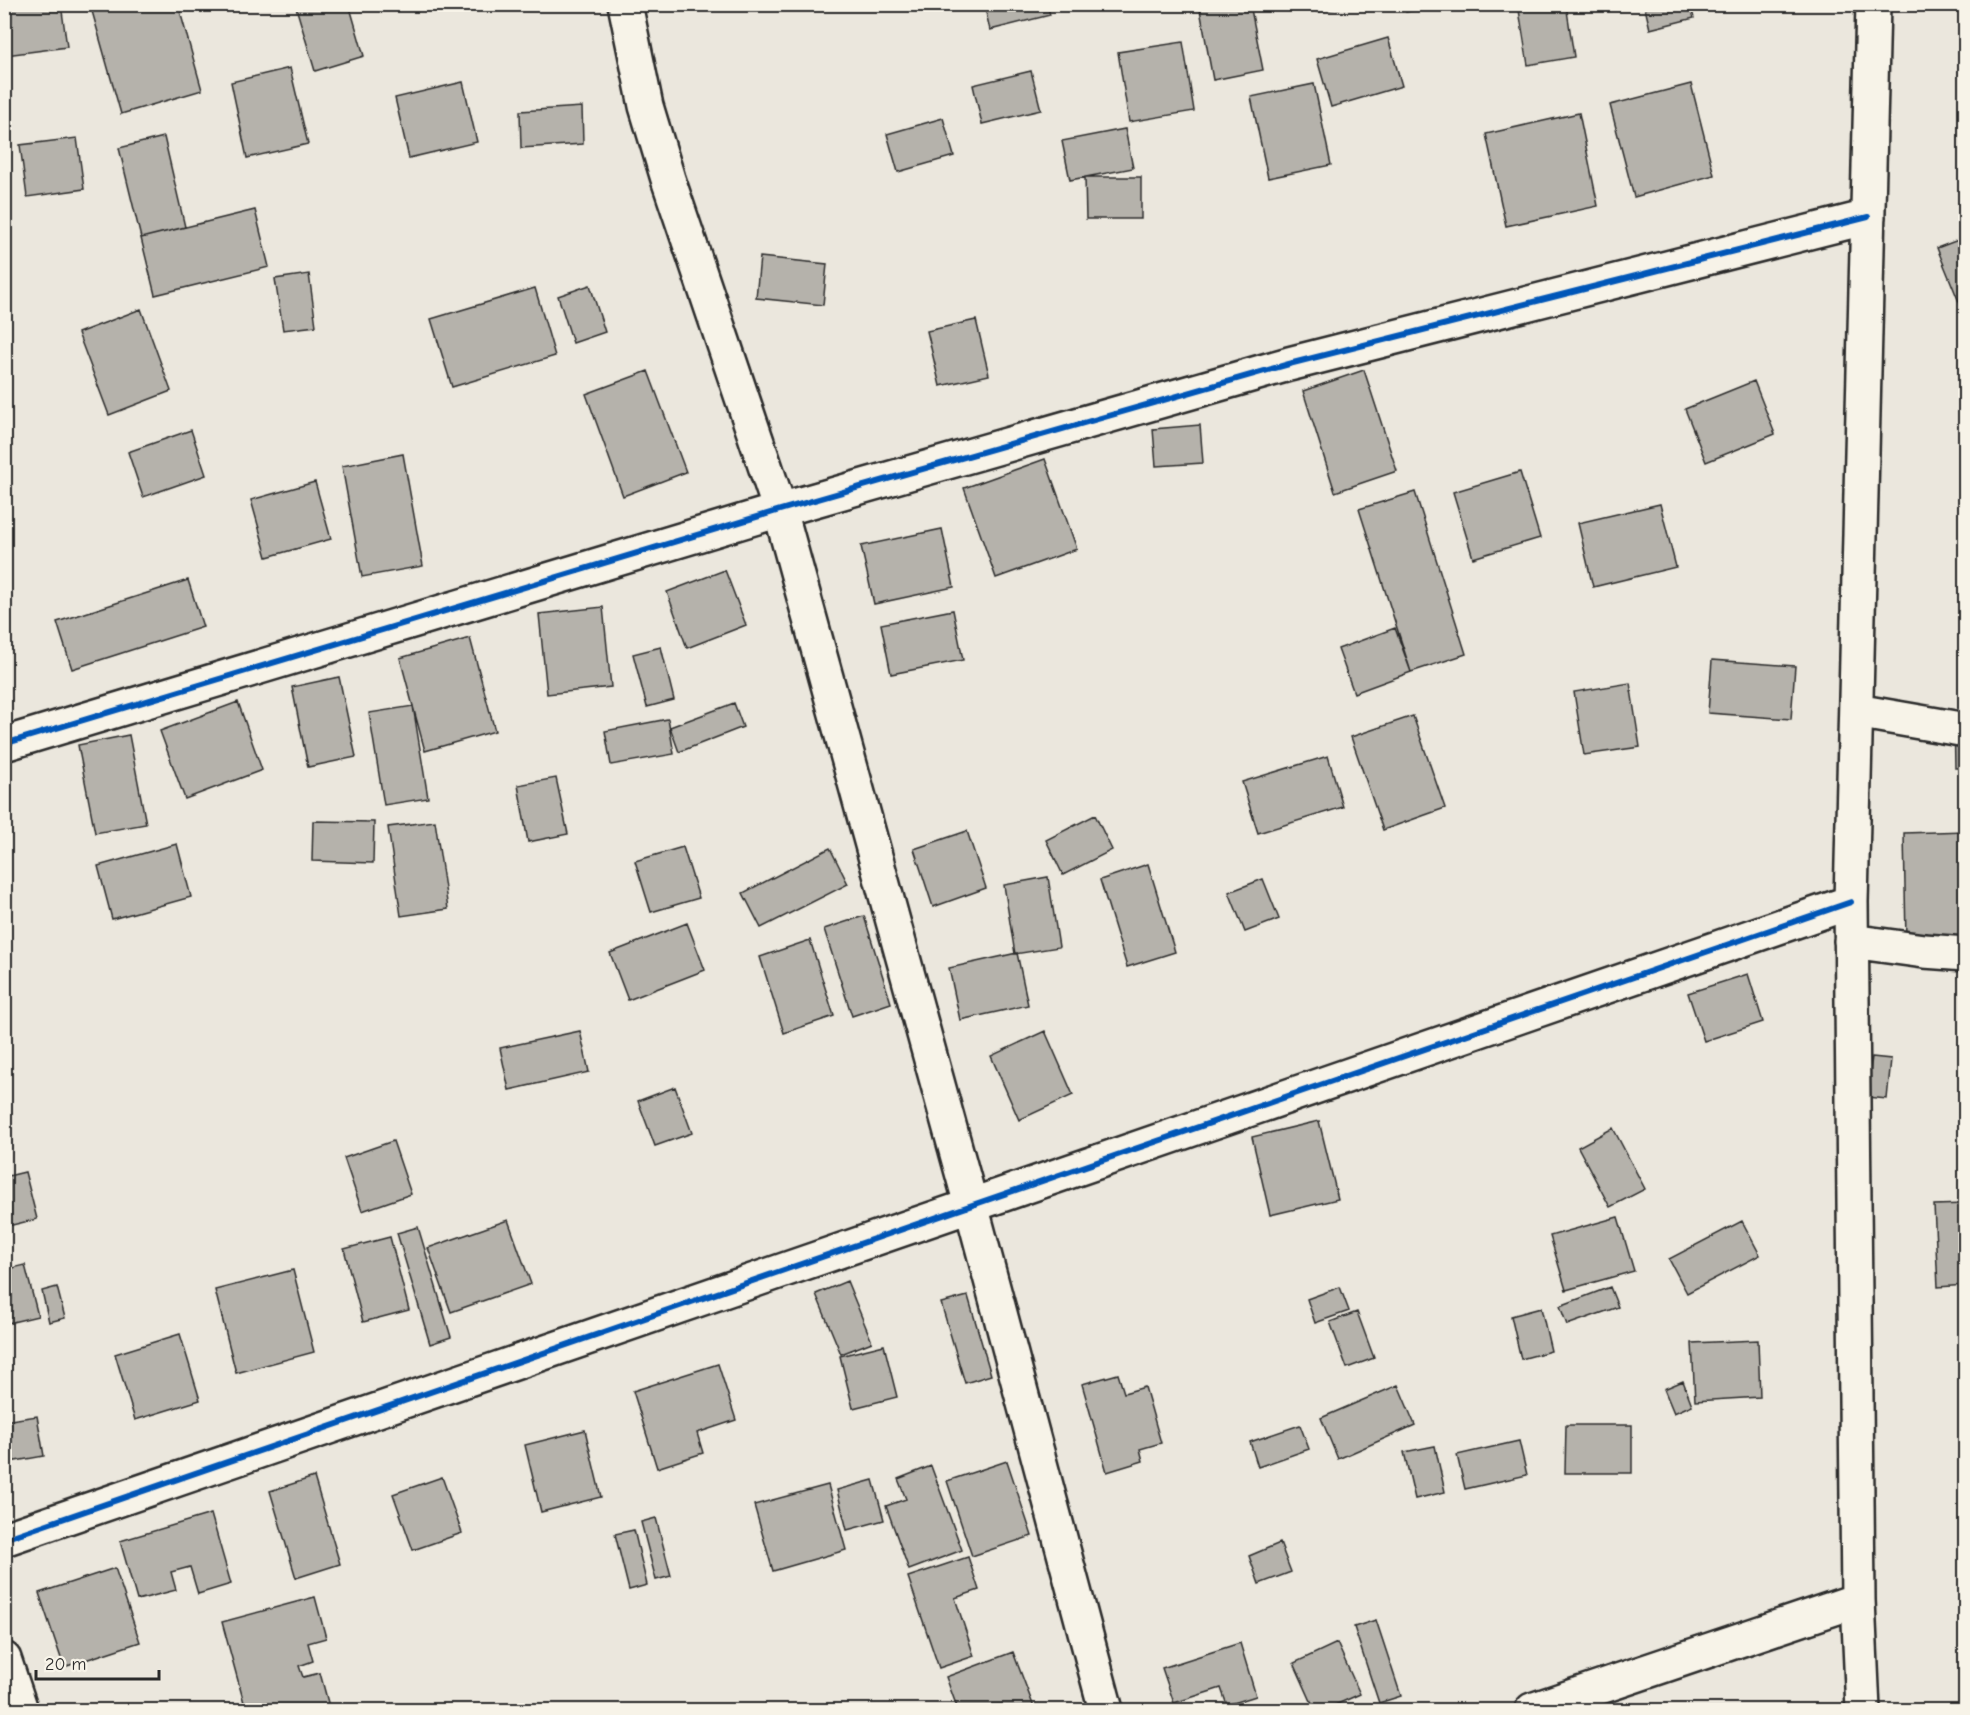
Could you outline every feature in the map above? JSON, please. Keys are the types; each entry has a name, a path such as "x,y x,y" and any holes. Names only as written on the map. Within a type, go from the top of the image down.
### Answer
{"street":[{"path":"625,4 646,106 668,179 780,510 971,1205 1106,1710"},
{"path":"1863,1710 1858,1600 1851,902 1873,4"},
{"path":"4,744 780,510 1289,364 1868,217"},
{"path":"1856,711 1965,730"},
{"path":"4,1539 1851,902"},
{"path":"1851,941 1965,954"},
{"path":"1532,1710 1858,1600"},
{"path":"4,1659 21,1710"}],"building":[{"path":"4,4 61,4 67,47 6,55"},
{"path":"90,4 178,4 202,90 121,114"},
{"path":"295,4 349,4 364,56 315,71"},
{"path":"984,4 1047,4 1050,15 990,30"},
{"path":"1199,4 1250,4 1263,70 1213,80"},
{"path":"1316,4 1357,4 1317,12"},
{"path":"1405,4 1452,4 1406,12"},
{"path":"1518,4 1566,4 1574,57 1528,65"},
{"path":"1644,4 1690,4 1694,18 1650,29"},
{"path":"1388,38 1402,86 1331,107 1317,59"},
{"path":"1183,42 1194,111 1129,122 1118,52"},
{"path":"290,68 308,144 247,158 231,82"},
{"path":"1031,71 1041,110 982,124 973,85"},
{"path":"463,82 477,142 409,158 395,98"},
{"path":"1314,84 1331,165 1268,178 1251,97"},
{"path":"1691,84 1714,175 1634,197 1610,105"},
{"path":"582,107 583,144 521,148 520,111"},
{"path":"1579,113 1598,206 1506,226 1486,134"},
{"path":"943,118 954,156 898,172 887,134"},
{"path":"1125,129 1133,168 1070,180 1062,141"},
{"path":"164,137 185,227 141,238 119,148"},
{"path":"77,138 84,189 27,197 20,145"},
{"path":"1085,177 1141,177 1141,219 1086,219"},
{"path":"255,210 269,267 155,295 141,238"},
{"path":"1966,237 1966,319 1937,248"},
{"path":"760,257 827,264 823,305 756,298"},
{"path":"309,274 316,326 283,330 275,279"},
{"path":"590,285 605,332 573,343 558,296"},
{"path":"535,288 555,356 452,387 431,319"},
{"path":"141,309 171,391 109,415 78,333"},
{"path":"976,320 989,375 940,386 927,331"},
{"path":"1364,370 1397,471 1335,492 1303,391"},
{"path":"648,371 686,472 623,496 586,394"},
{"path":"1754,381 1775,434 1706,462 1685,409"},
{"path":"1200,425 1203,463 1156,466 1153,429"},
{"path":"191,430 206,475 143,497 128,452"},
{"path":"403,454 423,566 362,577 342,466"},
{"path":"1045,459 1077,549 996,578 964,488"},
{"path":"1520,472 1540,538 1473,558 1453,492"},
{"path":"315,482 331,539 267,557 251,500"},
{"path":"1415,492 1466,654 1411,672 1359,509"},
{"path":"1660,504 1676,567 1593,587 1578,523"},
{"path":"942,529 954,587 874,604 861,546"},
{"path":"725,570 746,625 687,648 667,592"},
{"path":"188,580 203,627 72,669 57,622"},
{"path":"603,607 611,687 547,694 539,614"},
{"path":"953,610 963,660 891,674 881,624"},
{"path":"1395,628 1411,672 1354,693 1338,649"},
{"path":"470,638 495,731 425,751 400,658"},
{"path":"661,647 674,700 647,707 633,654"},
{"path":"1712,660 1795,666 1791,719 1708,713"},
{"path":"339,677 356,757 308,767 292,687"},
{"path":"1630,683 1640,747 1584,755 1574,692"},
{"path":"238,702 262,770 185,799 160,731"},
{"path":"734,703 743,727 679,752 670,727"},
{"path":"413,706 428,798 384,805 369,713"},
{"path":"1954,712 1966,712 1966,768 1955,768"},
{"path":"1413,716 1445,808 1383,830 1351,737"},
{"path":"668,719 674,754 611,765 605,731"},
{"path":"129,735 146,824 95,833 78,745"},
{"path":"1328,756 1343,807 1258,833 1242,782"},
{"path":"556,778 568,834 528,842 518,785"},
{"path":"1095,815 1112,850 1063,875 1046,840"},
{"path":"313,821 374,822 373,863 312,861"},
{"path":"435,821 448,909 401,916 388,827"},
{"path":"967,831 986,888 933,907 914,849"},
{"path":"1966,831 1966,939 1906,940 1904,833"},
{"path":"177,844 191,897 112,919 98,866"},
{"path":"683,847 699,898 651,912 635,861"},
{"path":"830,848 848,884 761,928 743,893"},
{"path":"1148,864 1175,952 1127,967 1100,880"},
{"path":"1048,877 1059,947 1015,954 1004,885"},
{"path":"1263,879 1279,919 1245,932 1229,892"},
{"path":"864,916 891,1003 852,1016 824,929"},
{"path":"687,923 705,970 628,1000 610,953"},
{"path":"810,940 834,1016 784,1033 760,957"},
{"path":"1017,953 1028,1005 960,1020 949,968"},
{"path":"1748,974 1763,1022 1704,1041 1688,993"},
{"path":"580,1031 589,1072 509,1090 500,1048"},
{"path":"1045,1031 1073,1095 1019,1120 991,1056"},
{"path":"1872,1057 1891,1059 1887,1099 1867,1097"},
{"path":"675,1087 692,1133 655,1146 638,1101"},
{"path":"1319,1121 1338,1199 1270,1215 1252,1137"},
{"path":"1613,1128 1645,1189 1610,1207 1578,1147"},
{"path":"393,1141 411,1194 362,1211 344,1158"},
{"path":"25,1172 37,1219 4,1227 4,1177"},
{"path":"1966,1204 1966,1285 1938,1287 1934,1205"},
{"path":"1618,1217 1634,1271 1566,1290 1550,1236"},
{"path":"508,1220 531,1284 451,1312 428,1248"},
{"path":"1742,1221 1760,1255 1687,1293 1669,1259"},
{"path":"418,1227 451,1337 430,1344 397,1233"},
{"path":"390,1237 409,1310 363,1322 344,1249"},
{"path":"25,1265 38,1316 4,1324 4,1270"},
{"path":"293,1270 314,1352 236,1373 215,1290"},
{"path":"847,1281 872,1342 841,1354 816,1294"},
{"path":"57,1287 65,1318 49,1322 42,1291"},
{"path":"1340,1287 1349,1311 1315,1323 1307,1299"},
{"path":"1610,1287 1618,1307 1567,1325 1560,1306"},
{"path":"968,1296 991,1375 965,1383 941,1303"},
{"path":"1541,1308 1551,1351 1521,1359 1511,1316"},
{"path":"1357,1312 1374,1358 1347,1368 1330,1322"},
{"path":"180,1334 200,1400 135,1420 115,1354"},
{"path":"1758,1340 1760,1397 1695,1401 1692,1343"},
{"path":"884,1345 897,1397 853,1408 840,1356"},
{"path":"718,1364 736,1420 697,1433 703,1453 657,1468 633,1391"},
{"path":"1118,1374 1124,1393 1145,1387 1161,1443 1140,1449 1143,1461 1107,1472 1082,1384"},
{"path":"1683,1381 1692,1405 1674,1413 1664,1389"},
{"path":"1398,1385 1415,1425 1338,1459 1321,1418"},
{"path":"37,1416 44,1456 4,1463 4,1421"},
{"path":"1300,1425 1309,1449 1258,1467 1250,1442"},
{"path":"1566,1425 1632,1425 1632,1473 1565,1473"},
{"path":"585,1430 601,1497 541,1512 525,1445"},
{"path":"1519,1441 1527,1475 1465,1489 1457,1455"},
{"path":"1435,1446 1445,1492 1415,1499 1404,1452"},
{"path":"1007,1461 1032,1536 972,1556 947,1481"},
{"path":"931,1466 962,1550 909,1570 886,1506 906,1499 898,1479"},
{"path":"314,1477 340,1564 296,1578 270,1491"},
{"path":"442,1477 462,1533 413,1550 393,1494"},
{"path":"873,1480 884,1520 847,1530 837,1490"},
{"path":"828,1485 846,1550 773,1571 754,1505"},
{"path":"211,1514 231,1584 198,1594 190,1567 171,1572 176,1590 137,1600 120,1541"},
{"path":"656,1518 671,1576 656,1580 641,1522"},
{"path":"634,1530 647,1585 629,1590 615,1534"},
{"path":"1280,1543 1291,1572 1259,1584 1249,1556"},
{"path":"968,1557 979,1590 955,1598 974,1656 939,1668 908,1577"},
{"path":"115,1568 140,1642 64,1667 39,1593"},
{"path":"315,1597 326,1638 308,1643 313,1661 299,1666 303,1677 320,1673 330,1710 246,1710 222,1622"},
{"path":"1376,1620 1401,1696 1379,1703 1354,1627"},
{"path":"1240,1643 1256,1696 1227,1705 1221,1688 1174,1703 1162,1668"},
{"path":"1337,1643 1360,1694 1324,1710 1315,1710 1294,1663"},
{"path":"1013,1652 1035,1710 958,1710 946,1677"}],"cycle path":[{"path":"4,744 780,510 1289,364 1868,217"},
{"path":"4,1539 1851,902"}]}
